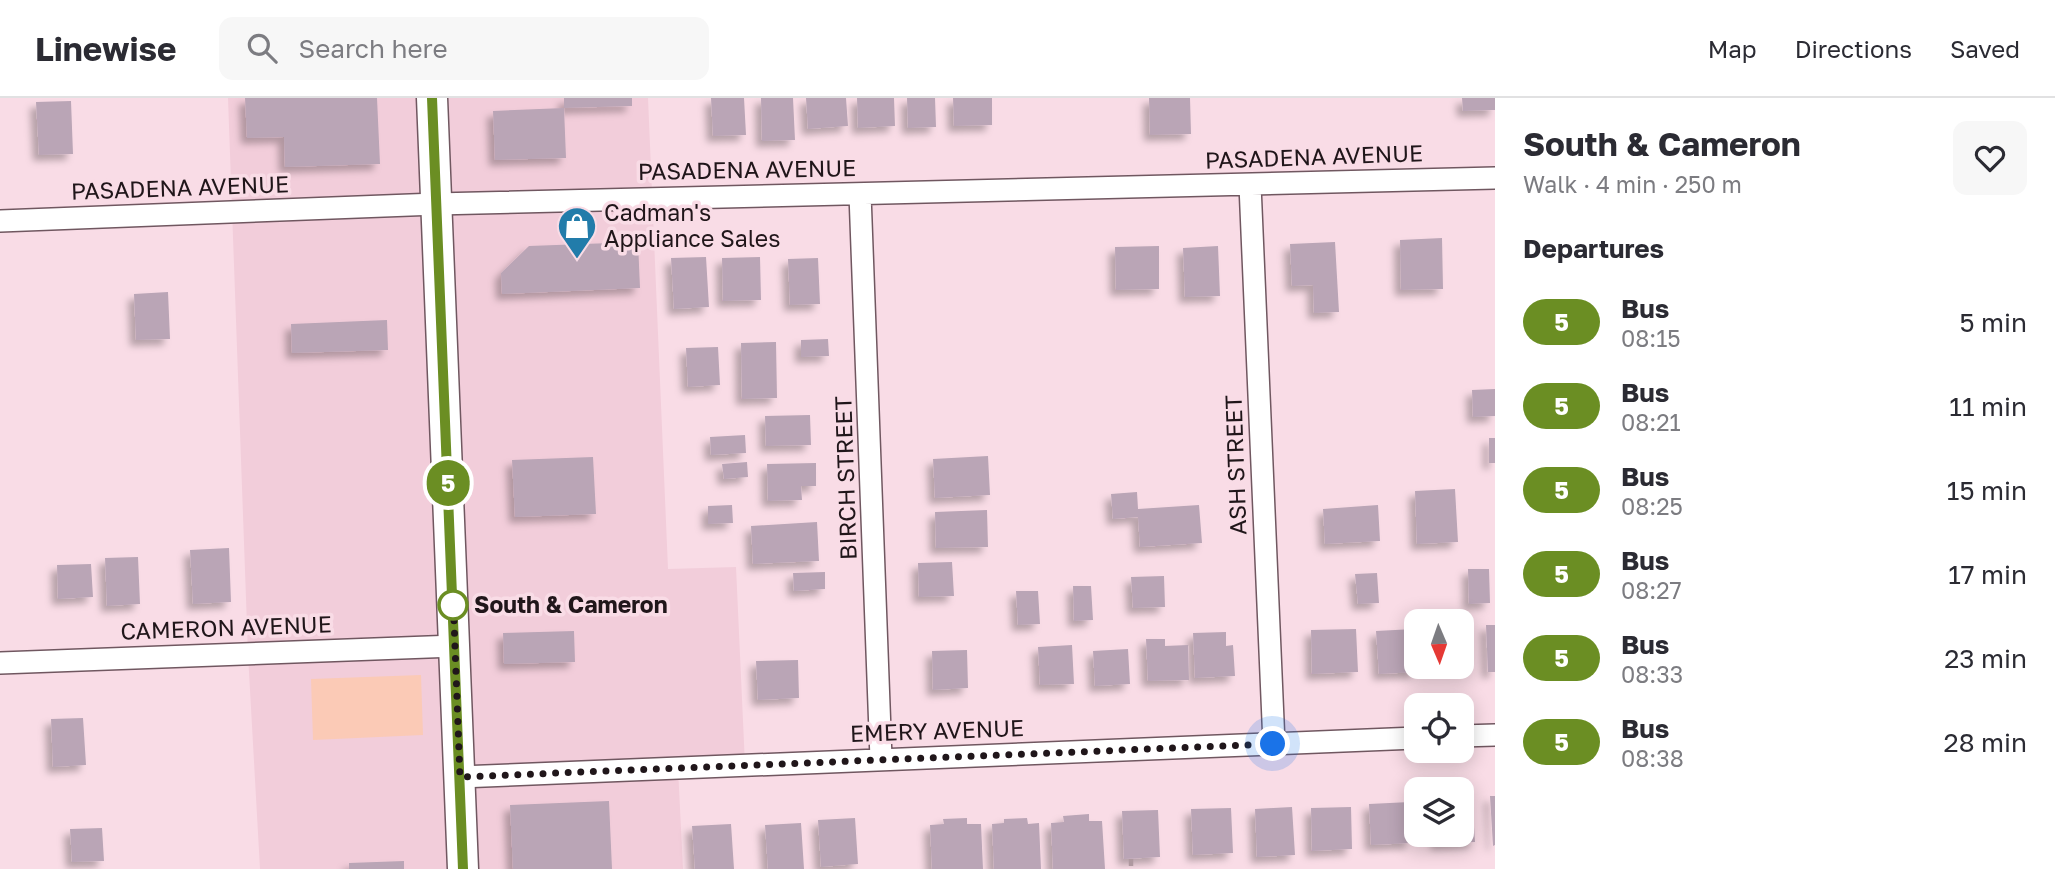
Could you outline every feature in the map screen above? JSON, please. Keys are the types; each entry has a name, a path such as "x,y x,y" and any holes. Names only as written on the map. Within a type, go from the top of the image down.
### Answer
{"main road":[{"path":"432,98 463,869"}],"street":[{"name":"PASADENA AVENUE","path":"0,221 436,204 1495,178"},
{"name":"ASH STREET","path":"1250,185 1273,744"},
{"name":"BIRCH STREET","path":"860,194 881,759"},
{"name":"CAMERON AVENUE","path":"0,663 455,646"},
{"path":"1474,736 1495,735"},
{"name":"EMERY AVENUE","path":"460,777 1404,739"}],"path":[{"path":"1130,859 1131,869"}],"shaded area":[{"path":"228,98 648,98 668,569 736,567 745,765 678,768 683,869 260,869 248,654"},
{"path":"421,675 423,735 313,740 311,679"}],"building":[{"path":"245,98 377,98 380,164 285,167 284,137 247,138"},
{"path":"564,98 632,98 632,106 564,108"},
{"path":"711,98 744,98 746,135 713,136"},
{"path":"761,98 793,98 795,140 762,141"},
{"path":"806,98 846,98 848,126 808,129"},
{"path":"857,98 894,98 895,126 858,128"},
{"path":"907,98 935,98 936,127 908,128"},
{"path":"953,98 992,98 992,125 954,126"},
{"path":"1149,98 1190,98 1191,134 1150,135"},
{"path":"1462,98 1495,98 1495,110 1463,111"},
{"path":"71,101 73,154 39,155 36,102"},
{"path":"564,108 566,158 495,160 493,111"},
{"path":"1442,238 1443,289 1401,290 1400,240"},
{"name":"Cadman's Appliance Sales","path":"638,242 640,288 502,294 501,273 529,246"},
{"path":"1335,242 1339,312 1314,313 1313,285 1292,286 1290,244"},
{"path":"1159,246 1159,289 1116,290 1115,247"},
{"path":"1218,246 1220,296 1185,297 1183,248"},
{"path":"706,257 709,307 674,309 671,258"},
{"path":"760,257 761,300 723,301 722,258"},
{"path":"818,258 820,304 790,305 788,259"},
{"path":"168,292 170,339 136,340 134,294"},
{"path":"387,320 388,350 292,353 291,324"},
{"path":"828,339 829,356 801,357 801,340"},
{"path":"776,342 777,398 742,399 741,343"},
{"path":"718,347 720,385 688,387 686,348"},
{"path":"1495,389 1495,416 1473,417 1472,390"},
{"path":"810,415 811,445 766,446 765,416"},
{"path":"745,435 746,453 711,455 710,437"},
{"path":"1489,438 1495,438 1495,463 1489,463"},
{"path":"988,456 990,495 935,498 933,459"},
{"path":"593,457 596,514 515,517 512,460"},
{"path":"747,462 748,477 724,479 722,464"},
{"path":"816,463 816,486 801,486 802,500 768,501 767,464"},
{"path":"1455,489 1458,542 1417,544 1415,491"},
{"path":"1137,492 1138,509 1199,505 1202,543 1140,547 1138,517 1113,519 1111,494"},
{"path":"732,505 733,523 708,524 708,506"},
{"path":"1378,505 1380,541 1325,544 1323,509"},
{"path":"987,510 988,547 936,548 935,512"},
{"path":"817,522 819,561 753,564 751,526"},
{"path":"229,548 231,602 193,604 190,550"},
{"path":"138,557 140,604 107,606 105,558"},
{"path":"952,562 954,596 919,597 918,563"},
{"path":"91,564 93,597 58,599 57,565"},
{"path":"1468,569 1489,569 1490,603 1469,604"},
{"path":"825,572 825,589 794,591 793,573"},
{"path":"1377,573 1379,603 1358,604 1355,574"},
{"path":"1164,576 1165,607 1133,608 1131,577"},
{"path":"1073,586 1091,586 1093,620 1074,621"},
{"path":"1016,591 1038,591 1040,624 1018,625"},
{"path":"1486,625 1495,625 1495,672 1488,672"},
{"path":"1356,629 1358,672 1312,674 1311,630"},
{"path":"1404,630 1404,673 1379,674 1376,631"},
{"path":"574,631 575,662 504,664 503,633"},
{"path":"1226,632 1226,646 1233,645 1235,676 1195,678 1193,633"},
{"path":"1146,639 1165,639 1165,646 1188,645 1189,680 1148,681"},
{"path":"1072,645 1074,684 1040,685 1038,647"},
{"path":"1128,649 1130,684 1095,686 1093,651"},
{"path":"967,650 968,688 933,690 932,651"},
{"path":"798,660 799,698 758,700 756,661"},
{"path":"83,718 86,765 53,767 51,719"},
{"path":"1490,796 1495,796 1493,846"},
{"path":"609,801 612,869 513,869 510,805"},
{"path":"1404,802 1404,843 1371,845 1369,804"},
{"path":"1292,807 1295,855 1257,857 1255,809"},
{"path":"1351,807 1352,849 1312,851 1311,808"},
{"path":"1231,808 1233,853 1193,855 1191,809"},
{"path":"1158,810 1160,857 1124,859 1122,811"},
{"path":"1089,814 1089,821 1102,821 1105,869 1053,869 1051,823 1064,822 1063,816"},
{"path":"855,818 858,864 821,867 818,820"},
{"path":"967,818 967,824 981,824 983,869 932,869 930,825 944,824 943,819"},
{"path":"1027,818 1028,824 1039,823 1041,869 994,869 992,824 1004,823 1004,819"},
{"path":"801,823 804,869 768,869 765,825"},
{"path":"731,824 734,869 695,869 692,826"},
{"path":"102,828 104,861 72,862 70,829"},
{"path":"404,861 404,869 349,869 349,863"}],"bus line":[{"name":"5","path":"432,98 463,869"}],"place":[{"name":"Cadman's Appliance Sales","path":"577,260"},
{"name":"South & Cameron","path":"453,605"}],"route":[{"path":"453,605 453,594 460,777 1273,744"}]}
